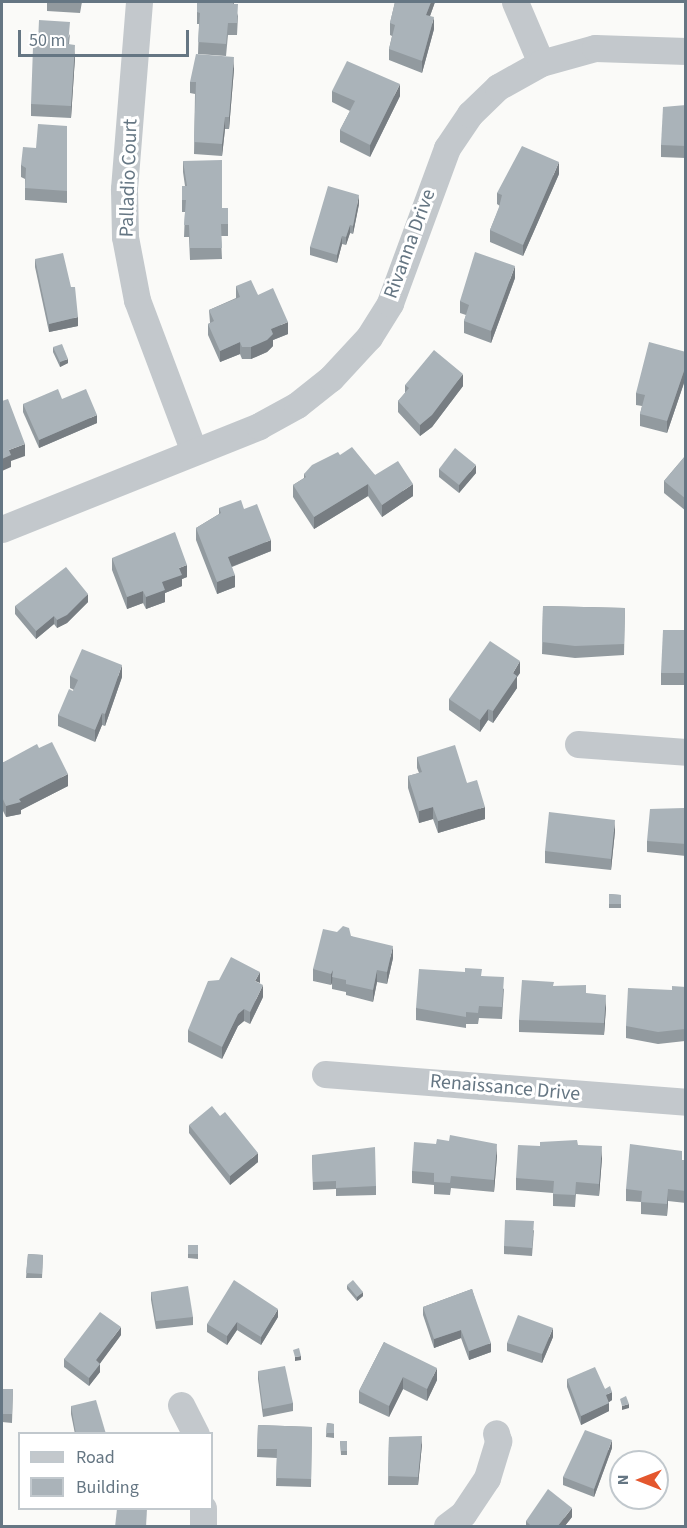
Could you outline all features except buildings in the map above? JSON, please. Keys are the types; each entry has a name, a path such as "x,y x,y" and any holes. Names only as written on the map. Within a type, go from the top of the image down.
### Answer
{"street":[{"name":"Palladio Court","path":"139,2 124,189 125,237 136,300 194,452"},
{"path":"516,2 541,63"},
{"name":"Rivanna Drive","path":"2,529 259,426 297,405 352,358 390,303 447,148 482,102 541,63 595,48 686,51"},
{"path":"578,744 686,753"},
{"name":"Renaissance Drive","path":"325,1074 686,1102"},
{"path":"181,1406 195,1432"},
{"path":"447,1527 463,1514 487,1478 498,1440 496,1433"},
{"path":"203,1510 203,1527"}]}
